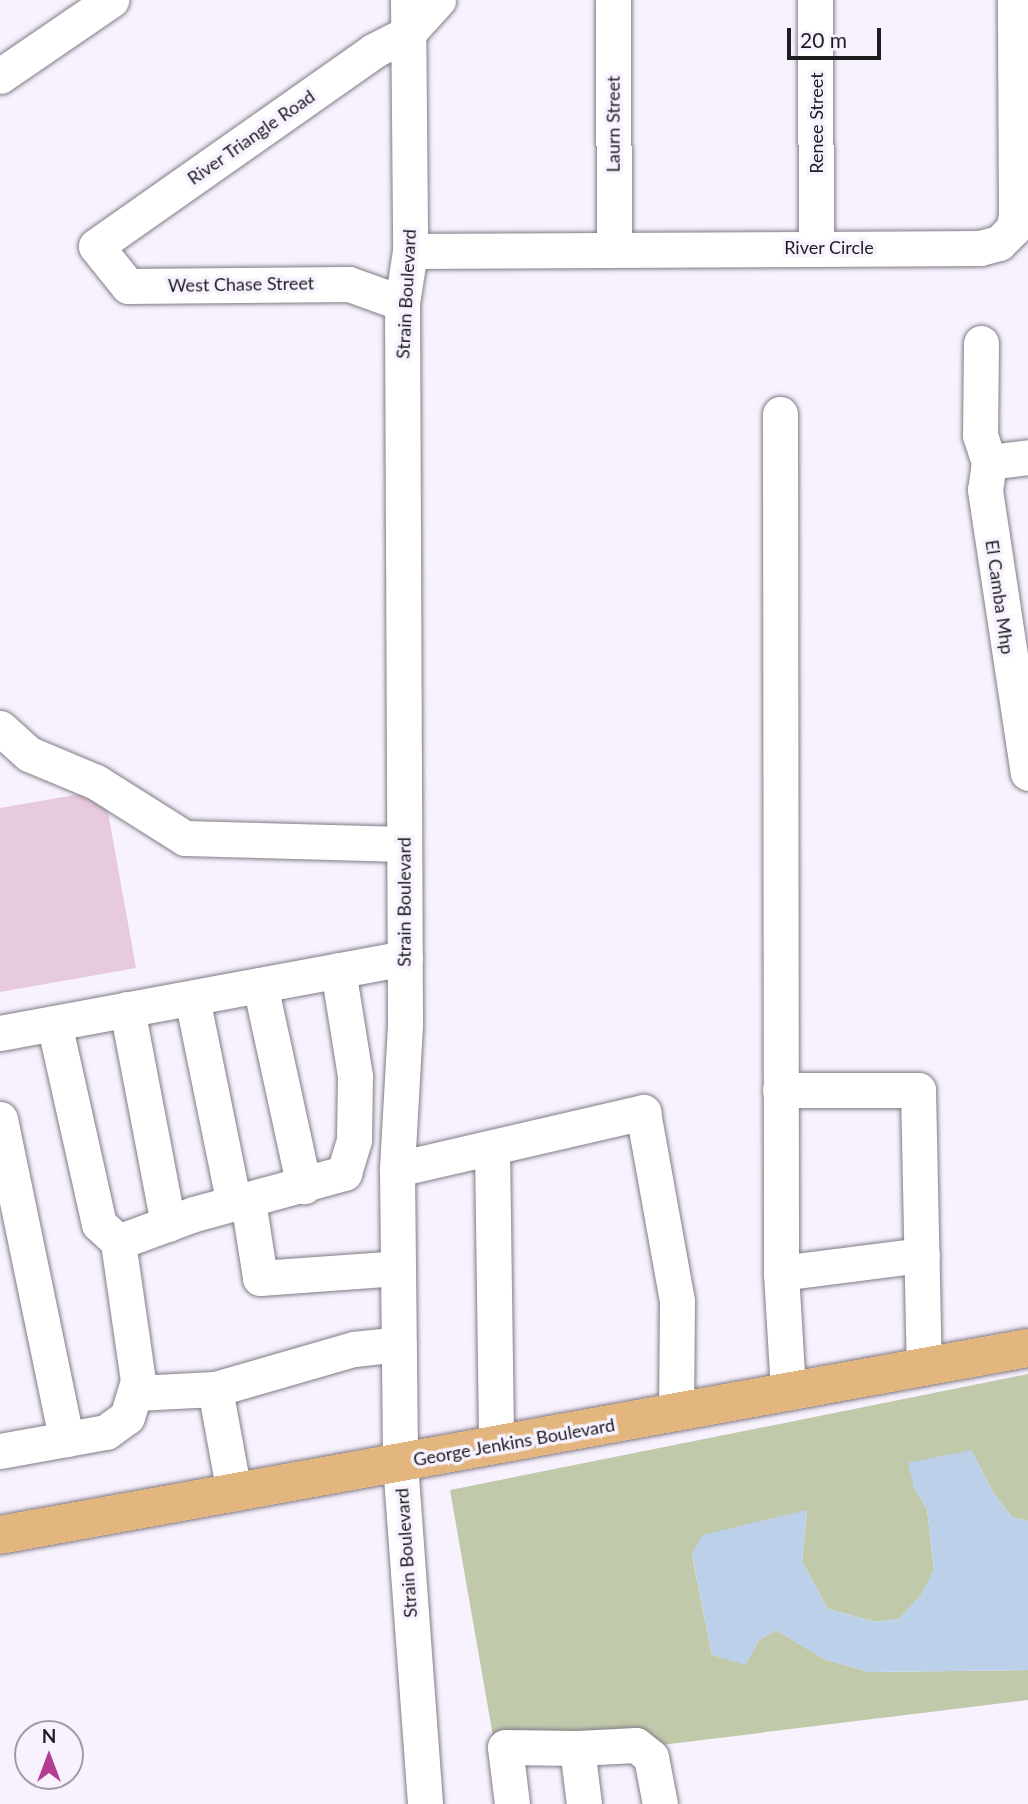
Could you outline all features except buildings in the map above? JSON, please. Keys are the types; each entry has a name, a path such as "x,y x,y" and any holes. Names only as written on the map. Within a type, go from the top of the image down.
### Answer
{"main road":[{"name":"George Jenkins Boulevard","path":"0,1535 1028,1348"}],"street":[{"path":"0,76 111,0"},
{"path":"408,16 438,0"},
{"name":"Laurn Street","path":"613,0 614,248"},
{"name":"Renee Street","path":"815,0 816,247"},
{"name":"River Circle","path":"410,251 980,248 999,243 1013,229 1015,0"},
{"name":"River Triangle Road","path":"96,246 373,51 408,16"},
{"name":"Strain Boulevard","path":"408,16 410,251 402,303 404,958 397,1169 400,1463 425,1804"},
{"name":"West Chase Street","path":"96,246 128,286 349,284 402,303"},
{"name":"El Camba Mhp","path":"981,343 980,435 989,462 985,490 1028,773"},
{"path":"780,414 781,1273 788,1392"},
{"path":"989,462 1028,457"},
{"path":"0,728 29,754 96,782 185,838 404,844"},
{"path":"0,1032 404,958"},
{"path":"118,1242 168,1224 344,1173 355,1140 355,1076 338,970"},
{"path":"260,985 304,1186"},
{"path":"191,998 260,1278 398,1268"},
{"path":"127,1009 168,1224"},
{"path":"0,1451 106,1432 127,1417 138,1381 118,1242 99,1224 54,1023"},
{"path":"780,1090 918,1090 923,1367"},
{"path":"397,1169 643,1112 677,1301 676,1412"},
{"path":"0,1119 66,1439"},
{"path":"492,1148 496,1445"},
{"path":"781,1273 922,1255"},
{"path":"136,1393 215,1389 354,1349 399,1344"},
{"path":"215,1389 234,1493"},
{"path":"512,1804 505,1747 636,1745 651,1757 660,1804"},
{"path":"577,1748 584,1804"}],"green space":[{"path":"1028,1374 1028,1521 1012,1517 994,1494 971,1450 914,1487 927,1509 934,1570 922,1594 899,1619 876,1622 828,1609 802,1562 807,1511 692,1555 712,1655 746,1664 758,1641 776,1630 824,1659 869,1672 1028,1670 1028,1700 498,1765 450,1490"}],"water":[{"path":"971,1450 994,1494 1012,1517 1028,1521 1028,1670 869,1672 824,1659 776,1630 758,1641 746,1665 712,1655 692,1554 702,1535 807,1510 802,1562 828,1609 876,1622 899,1619 922,1594 934,1569 927,1509 914,1487 908,1463"}]}
